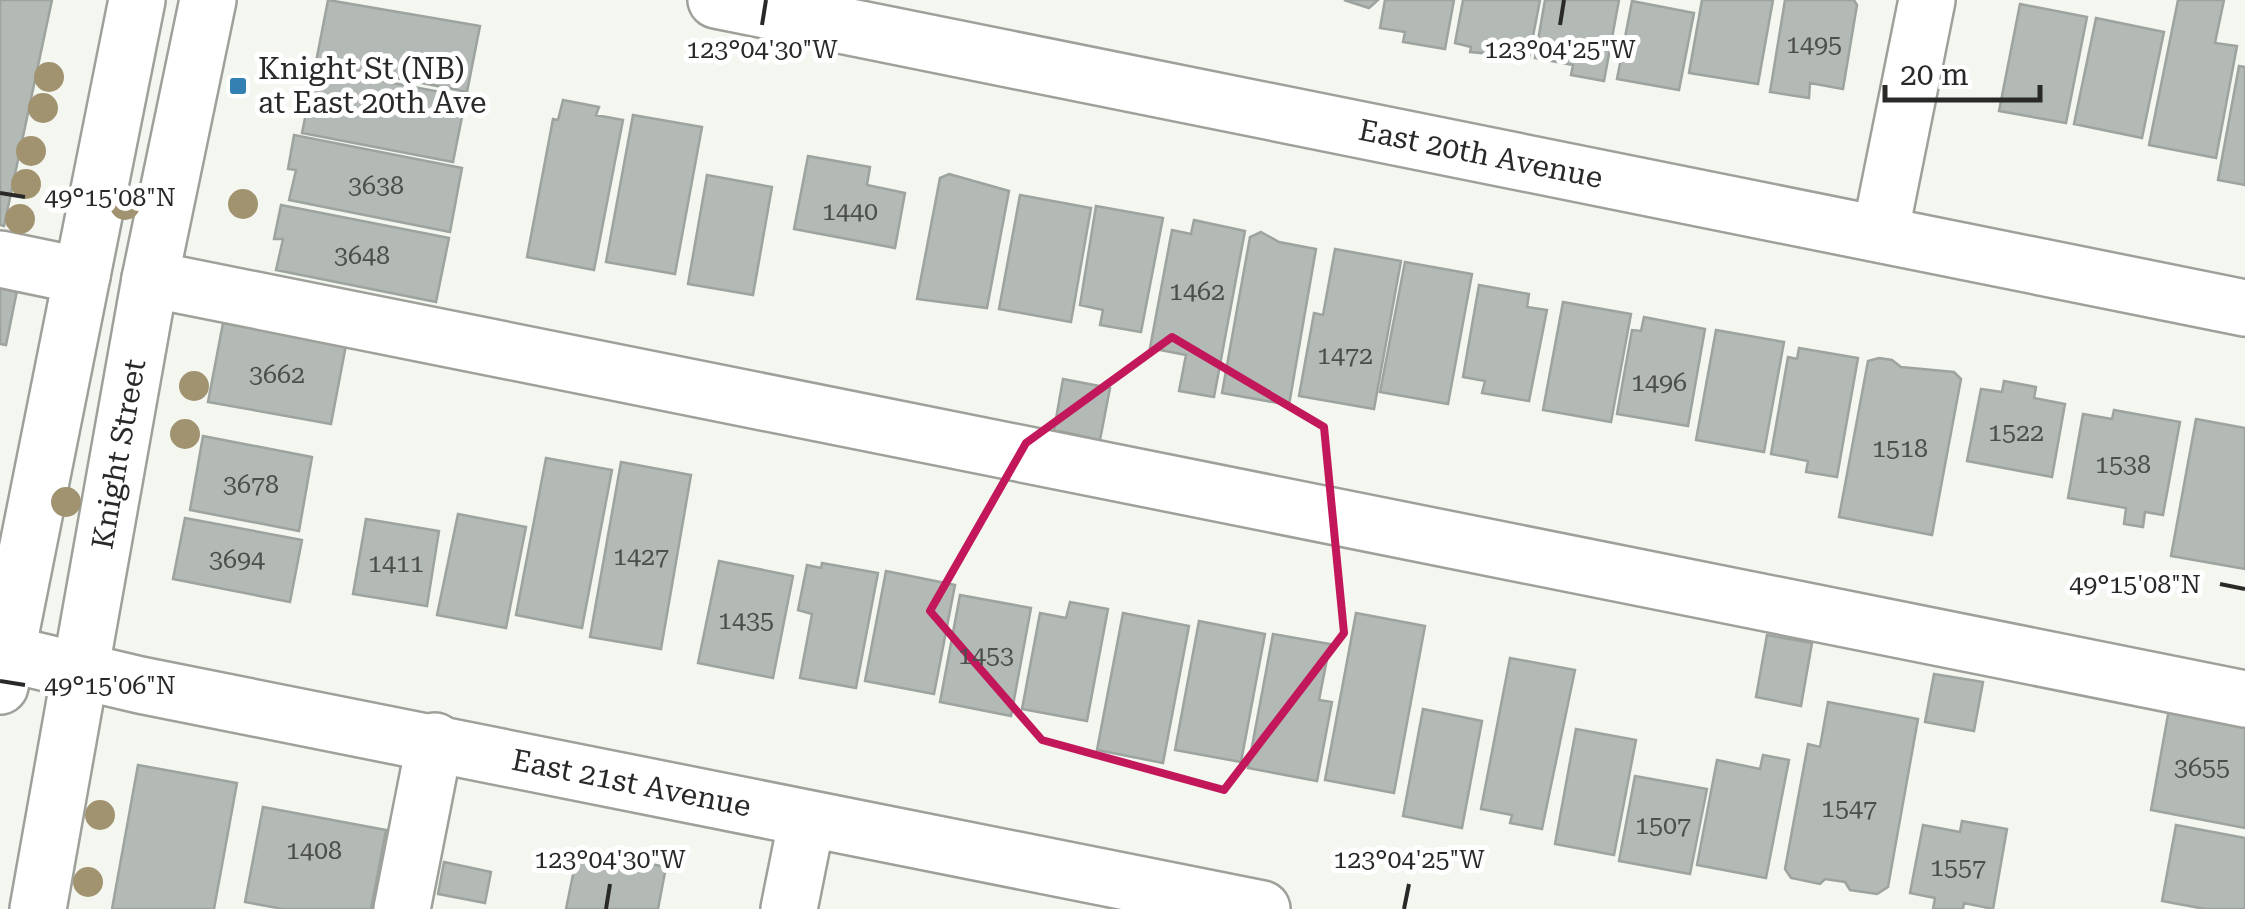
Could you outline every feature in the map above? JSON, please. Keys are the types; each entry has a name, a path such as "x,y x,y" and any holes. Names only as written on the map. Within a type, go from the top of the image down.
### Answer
{"street":[{"path":"2,664 137,0"},
{"name":"Knight Street","path":"38,909 77,670 150,279 208,0"},
{"name":"East 20th Avenue","path":"716,0 2245,308"},
{"path":"1880,234 1927,0"},
{"path":"0,260 82,276"},
{"path":"150,279 2245,699"},
{"name":"East 21st Avenue","path":"2,664 77,670 1198,903 1262,909"},
{"path":"402,909 435,742"},
{"path":"789,909 806,819"}],"highlighted area":[{"path":"1172,337 1324,427 1344,633 1224,790 1042,740 930,611 1026,443"}],"building":[{"path":"0,0 52,0 4,226 0,225"},
{"path":"328,0 480,26 467,92 316,62"},
{"path":"1344,0 1378,0 1369,8"},
{"path":"1385,0 1454,0 1445,49 1403,42 1405,32 1380,28"},
{"path":"1463,0 1540,0 1529,57 1470,52 1471,47 1455,43"},
{"path":"1545,0 1619,0 1604,81 1571,75 1573,65 1535,58"},
{"path":"1702,0 1773,0 1758,84 1689,73"},
{"path":"1785,0 1854,0 1857,5 1843,89 1810,83 1809,98 1770,92"},
{"path":"2178,0 2224,0 2215,43 2237,46 2216,158 2149,145"},
{"path":"1632,1 1694,13 1679,90 1617,79"},
{"path":"2020,4 2087,17 2066,123 1999,111"},
{"path":"2096,18 2164,32 2142,138 2074,124"},
{"path":"2239,66 2245,67 2245,185 2218,180"},
{"path":"315,68 466,97 453,162 302,133"},
{"path":"563,100 599,107 596,115 623,120 594,270 527,257 553,119 558,120"},
{"path":"633,115 702,127 675,274 606,262"},
{"path":"294,135 462,168 450,232 289,200 296,170 288,169"},
{"path":"808,156 870,167 867,185 905,193 895,248 794,229"},
{"path":"949,174 1009,191 987,308 917,299 940,178"},
{"path":"707,175 772,187 753,295 688,284"},
{"path":"1020,195 1091,208 1071,322 999,309"},
{"path":"281,205 449,238 436,302 276,270 283,239 274,239"},
{"path":"1096,206 1163,218 1141,332 1100,325 1103,310 1080,305"},
{"path":"1194,220 1245,231 1214,397 1179,391 1186,355 1150,348 1172,230 1191,234"},
{"path":"1261,232 1279,242 1316,249 1289,405 1222,393 1250,237"},
{"path":"1335,249 1401,261 1374,409 1299,396 1314,313 1323,315"},
{"path":"1405,262 1472,274 1448,404 1380,392"},
{"path":"0,272 20,276 6,345 0,344"},
{"path":"1479,285 1529,294 1527,307 1547,310 1529,401 1482,393 1485,381 1463,377"},
{"path":"1563,302 1631,314 1611,422 1543,410"},
{"path":"1644,317 1705,329 1688,426 1617,414 1632,330 1641,331"},
{"path":"223,323 346,345 331,424 208,402"},
{"path":"1716,330 1784,342 1764,452 1696,440"},
{"path":"1799,348 1858,358 1837,477 1806,472 1808,461 1771,454 1788,357 1797,359"},
{"path":"1892,360 1901,367 1954,372 1961,379 1932,535 1839,517 1868,361"},
{"path":"1063,379 1110,388 1100,440 1054,430"},
{"path":"2004,381 2036,387 2034,398 2065,404 2052,477 1967,461 1981,389 2002,392"},
{"path":"2114,410 2180,422 2163,515 2145,512 2143,527 2124,524 2126,508 2068,498 2083,414 2112,419"},
{"path":"2196,419 2245,428 2245,569 2171,556"},
{"path":"203,436 312,457 299,531 190,510"},
{"path":"546,458 612,470 582,628 516,615"},
{"path":"621,462 691,475 661,649 590,637"},
{"path":"458,514 526,527 506,628 437,615"},
{"path":"185,518 302,540 290,602 173,579"},
{"path":"366,519 439,531 427,606 353,594"},
{"path":"719,561 793,576 773,678 698,663"},
{"path":"822,563 878,573 856,688 800,678 812,614 798,610 807,565 821,568"},
{"path":"886,571 955,585 934,694 865,681"},
{"path":"960,595 1031,608 1011,716 940,702"},
{"path":"1070,602 1108,609 1087,721 1022,709 1040,613 1066,618"},
{"path":"1123,613 1189,626 1163,763 1097,750"},
{"path":"1356,613 1425,626 1394,793 1325,780"},
{"path":"1199,621 1265,634 1241,762 1175,750"},
{"path":"1273,634 1330,644 1319,700 1332,702 1317,781 1248,768"},
{"path":"1767,635 1812,643 1801,706 1756,697"},
{"path":"1510,658 1575,670 1542,829 1510,823 1512,815 1481,809"},
{"path":"1934,674 1983,682 1974,731 1925,722"},
{"path":"1828,702 1918,719 1888,887 1877,894 1850,890 1845,882 1825,879 1820,884 1791,878 1785,869 1808,744 1820,747"},
{"path":"1423,709 1482,721 1462,828 1403,816"},
{"path":"2169,709 2245,723 2245,828 2151,810"},
{"path":"1576,729 1636,740 1614,855 1555,844"},
{"path":"1763,755 1789,760 1766,878 1697,865 1717,760 1760,769"},
{"path":"138,765 237,783 214,909 112,909"},
{"path":"1635,776 1707,789 1690,874 1619,861"},
{"path":"263,807 386,830 371,909 283,909 245,902"},
{"path":"1962,821 2007,829 1993,909 1964,903 1963,909 1933,909 1935,898 1910,893 1923,825 1960,832"},
{"path":"2176,825 2245,838 2245,909 2205,909 2162,901"},
{"path":"578,850 666,867 658,909 566,909"},
{"path":"444,862 491,872 485,903 438,894"}],"place":[{"name":"Knight St (NB) at East 20th Ave","path":"238,86"}]}
